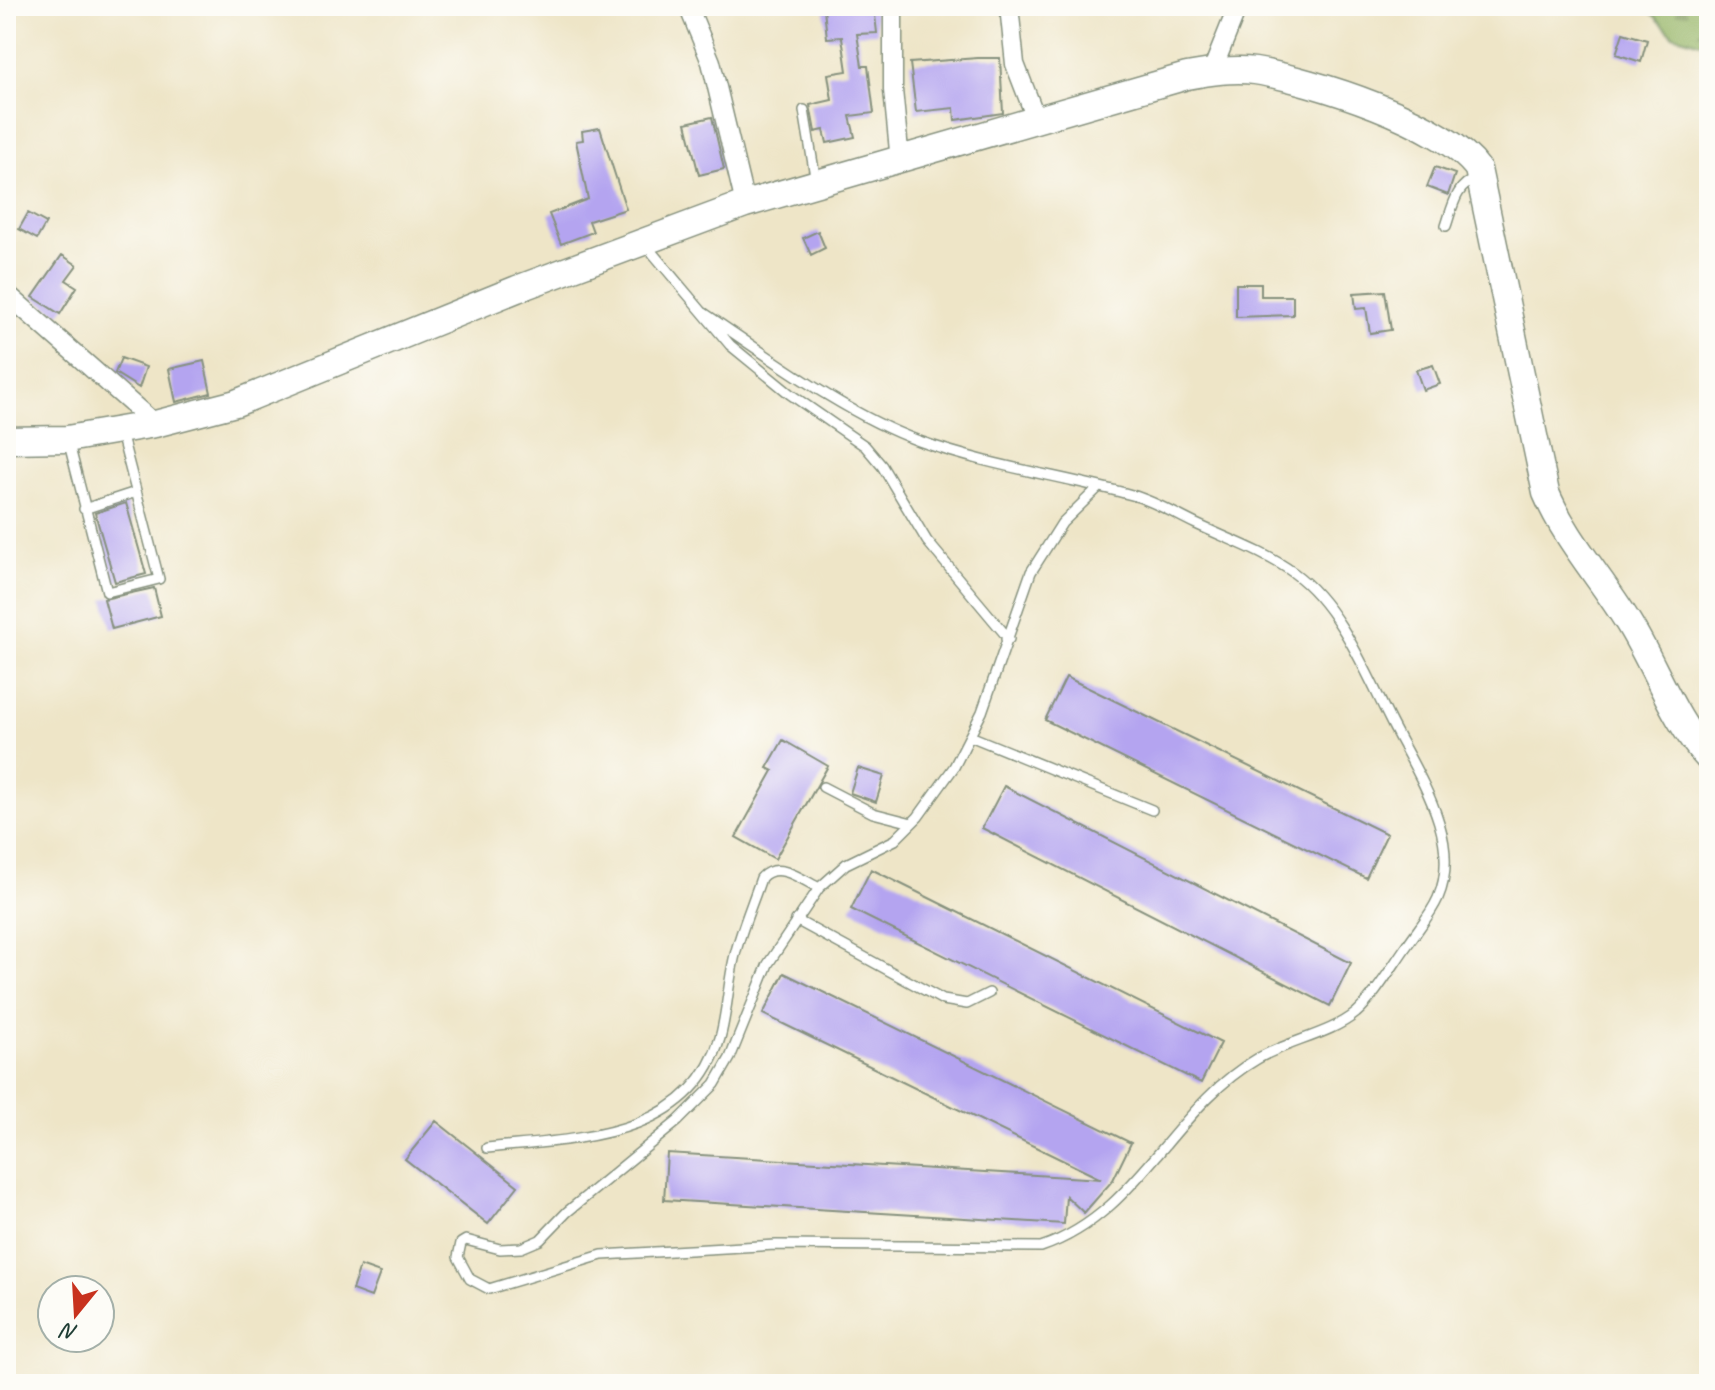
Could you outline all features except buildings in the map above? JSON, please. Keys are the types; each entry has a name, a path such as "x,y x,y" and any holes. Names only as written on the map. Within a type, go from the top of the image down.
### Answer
{"street":[{"path":"688,6 711,62 745,204"},
{"path":"893,6 893,90 900,161"},
{"path":"1009,6 1015,64 1037,121"},
{"path":"1212,71 1238,6"},
{"path":"6,440 67,439 155,424 236,403 643,241 745,204 1212,71 1254,71 1328,91 1424,125 1469,155 1480,178 1546,493 1557,517 1629,623 1682,724 1709,759"},
{"path":"6,293 155,424"}],"lane":[{"path":"804,110 816,182"},
{"path":"1446,226 1459,192 1468,181 1480,178"},
{"path":"643,241 730,345 790,394 865,446 882,466 927,541 1007,639"},
{"path":"704,313 817,389 914,439 993,465 1099,487 1136,496 1281,566 1311,588 1327,607 1369,679 1438,818 1447,855 1445,878 1437,902 1357,1012 1328,1030 1284,1044 1250,1063 1212,1094 1104,1215 1067,1238 1041,1247 776,1245 602,1255 489,1289 470,1279 458,1257 461,1243 473,1241 500,1249 521,1248 540,1240 567,1212 678,1121 715,1084 730,1058 768,964 819,888 846,864 895,840 912,823 954,767 970,736 1031,572 1062,523 1099,487"},
{"path":"67,439 107,592 159,579 120,430"},
{"path":"84,509 136,492"},
{"path":"970,736 1152,810"},
{"path":"823,787 873,813 912,823"},
{"path":"487,1148 597,1137 640,1124 666,1107 694,1084 713,1056 720,1038 734,959 761,878 768,870 778,868 819,888"},
{"path":"796,920 943,1000 967,1004 989,993"}],"green space":[{"path":"1645,6 1709,6 1709,45 1673,35"}]}
